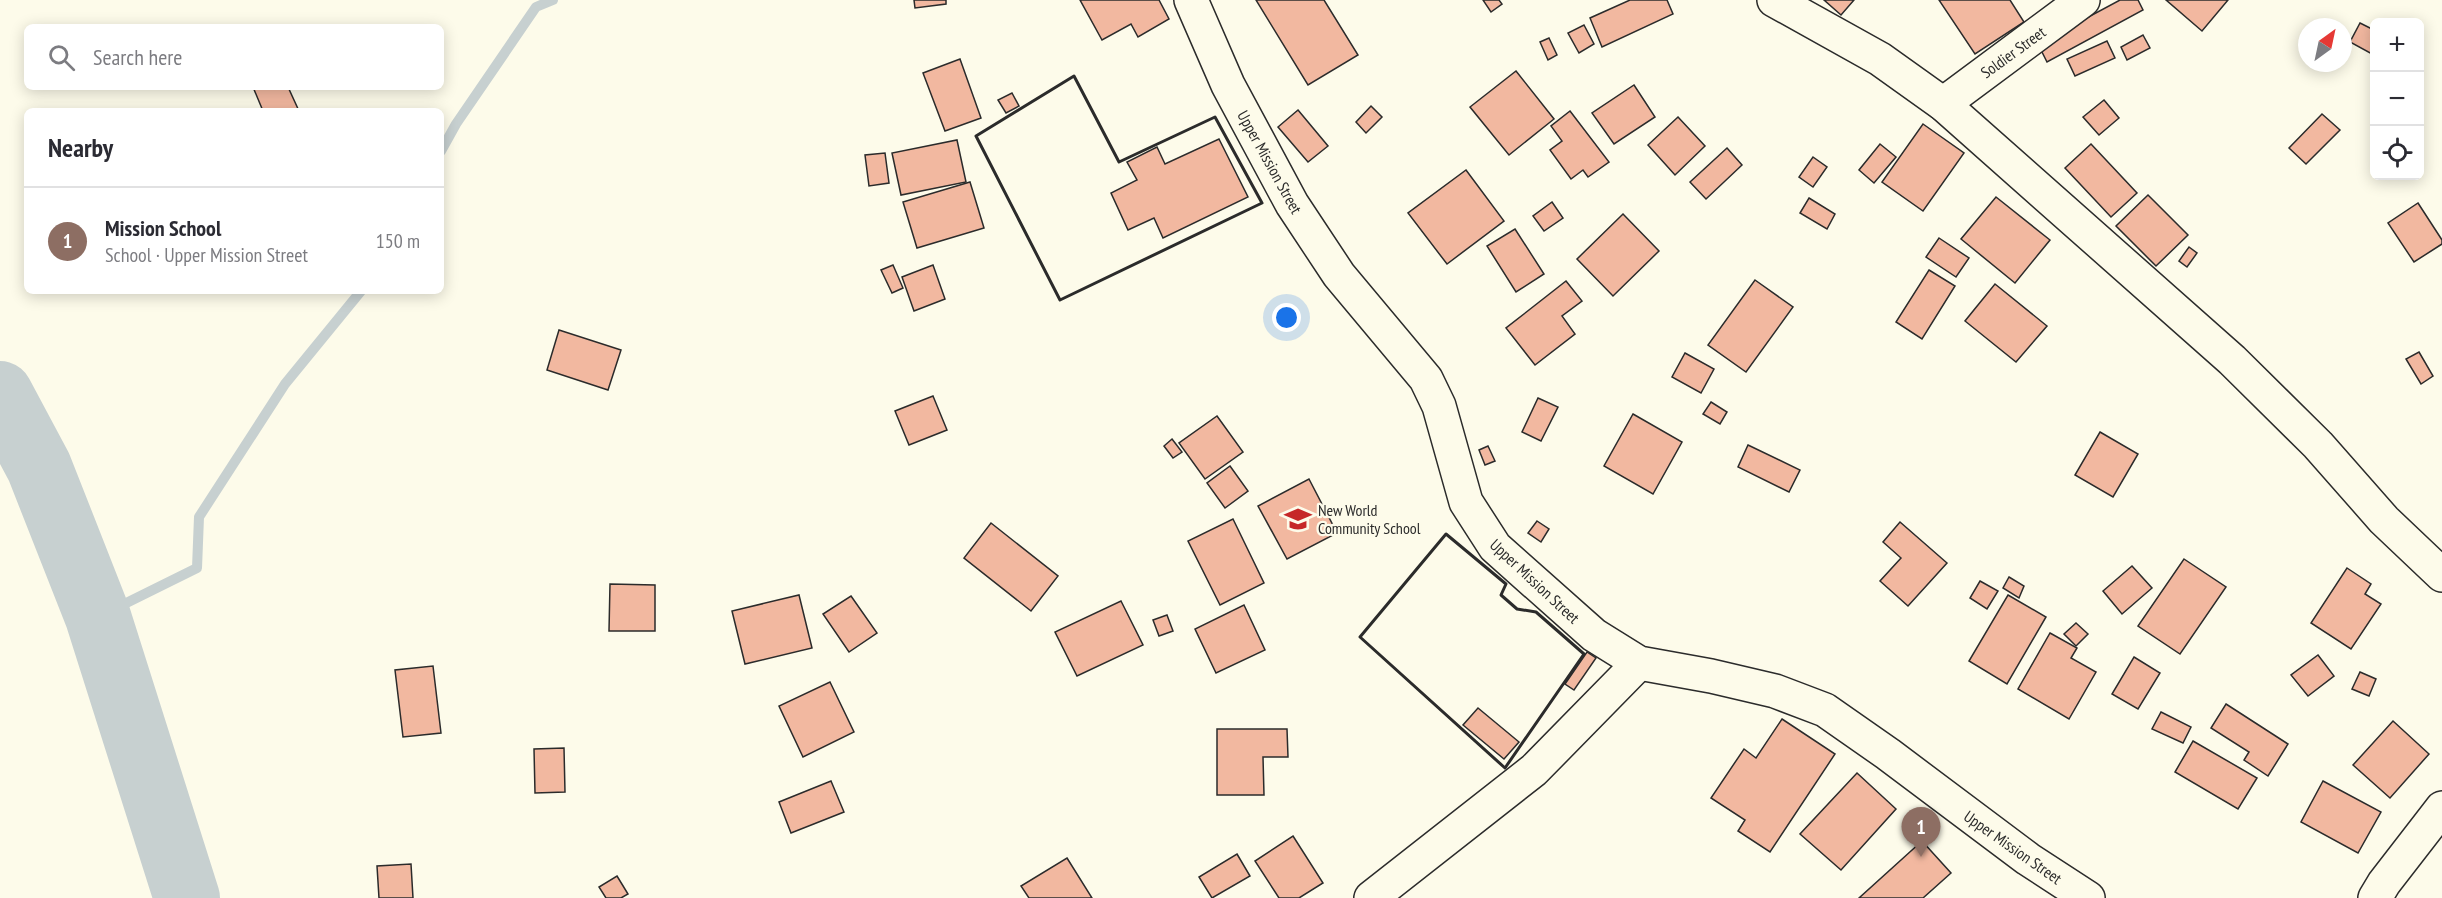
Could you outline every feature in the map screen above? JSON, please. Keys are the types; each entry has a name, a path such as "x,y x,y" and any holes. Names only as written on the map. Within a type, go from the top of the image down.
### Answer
{"street":[{"name":"Upper Mission Street","path":"1191,0 1228,85 1292,204 1339,274 1426,379 1439,406 1451,456 1466,502 1495,547 1594,635 1639,663 1775,691 1825,710 1888,754 2028,859 2088,898"},
{"path":"1774,0 1880,59 1943,104 2232,360 2318,445 2384,520 2442,575"},
{"name":"Soldier Street","path":"1943,104 2083,0"},
{"path":"1371,898 1534,770 1639,663"},
{"path":"2375,898 2442,808"}],"building":[{"path":"914,0 946,0 946,4 915,8"},
{"path":"1080,0 1159,0 1169,19 1138,37 1131,24 1102,40"},
{"path":"1256,0 1324,0 1358,55 1308,85"},
{"path":"1483,0 1499,0 1502,4 1491,12"},
{"path":"1630,0 1667,0 1673,14 1602,47 1590,18"},
{"path":"1824,0 1854,0 1841,15"},
{"path":"1939,0 2010,0 2024,22 1975,54"},
{"path":"2120,0 2138,0 2143,10 2047,62 2038,44"},
{"path":"2166,0 2228,0 2202,31"},
{"path":"2360,23 2370,28 2370,53 2352,43 2352,38"},
{"path":"1584,25 1594,44 1579,53 1568,33"},
{"path":"2143,35 2150,48 2127,60 2121,47"},
{"path":"1549,38 1557,55 1548,60 1540,42"},
{"path":"2107,41 2115,58 2075,76 2067,59"},
{"path":"960,59 981,118 945,131 923,73"},
{"path":"1516,71 1554,119 1509,155 1470,107"},
{"path":"1634,85 1655,117 1614,144 1592,113"},
{"path":"254,90 289,90 298,108 262,108"},
{"path":"1012,93 1019,106 1006,113 998,100"},
{"path":"2104,100 2119,118 2099,135 2083,117"},
{"path":"1371,106 1382,117 1366,133 1356,122"},
{"path":"1298,110 1328,146 1308,162 1278,127"},
{"path":"1570,111 1609,162 1588,177 1583,170 1571,179 1550,150 1562,141 1551,126"},
{"path":"2322,114 2340,130 2306,164 2289,148"},
{"path":"1678,117 1705,146 1675,175 1648,145"},
{"path":"1923,124 1964,153 1923,211 1882,182"},
{"path":"1219,139 1248,197 1163,238 1154,218 1128,230 1111,193 1137,180 1127,162 1157,147 1165,164"},
{"path":"957,140 966,182 901,195 892,153"},
{"path":"1880,144 1896,157 1874,183 1859,170"},
{"path":"2091,144 2137,193 2111,217 2065,168"},
{"path":"1727,148 1742,165 1706,199 1690,182"},
{"path":"885,153 889,183 869,186 865,155"},
{"path":"1813,157 1827,167 1813,187 1799,177"},
{"path":"1466,170 1504,221 1447,264 1408,213"},
{"path":"970,182 984,228 917,248 903,202"},
{"path":"2148,195 2188,235 2156,266 2116,226"},
{"path":"1996,197 2050,240 2015,283 1961,239"},
{"path":"1809,198 1835,214 1827,229 1800,213"},
{"path":"1552,202 1563,218 1544,231 1533,216"},
{"path":"2418,203 2442,240 2442,244 2414,262 2388,223"},
{"path":"1623,214 1659,251 1613,296 1577,259"},
{"path":"1515,229 1544,274 1516,292 1487,246"},
{"path":"1939,238 1969,258 1956,277 1926,257"},
{"path":"2189,247 2197,253 2187,267 2179,261"},
{"path":"893,265 903,288 892,293 881,270"},
{"path":"933,265 945,299 914,311 902,277"},
{"path":"1929,270 1955,286 1922,339 1896,322"},
{"path":"1755,280 1793,307 1746,372 1708,345"},
{"path":"1566,281 1582,301 1562,316 1575,334 1535,365 1506,328"},
{"path":"1995,284 2047,326 2016,362 1965,321"},
{"path":"559,330 621,350 608,390 547,370"},
{"path":"2419,352 2433,376 2421,384 2406,359"},
{"path":"1685,353 1714,369 1701,393 1672,377"},
{"path":"933,396 947,430 909,445 895,411"},
{"path":"1538,398 1558,407 1541,441 1522,432"},
{"path":"1711,402 1727,412 1720,424 1703,414"},
{"path":"1633,414 1682,442 1653,494 1604,466"},
{"path":"1217,416 1243,452 1205,479 1179,443"},
{"path":"2100,432 2138,454 2113,497 2075,475"},
{"path":"1172,439 1182,452 1173,458 1164,446"},
{"path":"1748,445 1800,470 1789,492 1738,467"},
{"path":"1488,446 1495,461 1485,465 1479,450"},
{"path":"1230,466 1248,491 1225,508 1207,483"},
{"name":"New World Community School","path":"1309,479 1337,533 1287,559 1258,506"},
{"path":"1233,519 1264,583 1220,605 1188,541"},
{"path":"1537,521 1549,529 1541,542 1528,533"},
{"path":"1900,522 1947,563 1908,606 1880,581 1901,558 1883,542"},
{"path":"991,523 1058,576 1031,611 964,558"},
{"path":"2184,559 2226,587 2180,654 2138,626"},
{"path":"2132,566 2152,588 2122,614 2103,591"},
{"path":"2347,568 2371,584 2365,594 2381,604 2351,649 2311,623"},
{"path":"2009,577 2024,586 2019,598 2003,588"},
{"path":"1980,581 1998,591 1987,609 1970,598"},
{"path":"610,584 655,585 655,631 609,631"},
{"path":"799,595 812,648 745,664 732,611"},
{"path":"2008,595 2046,617 2007,684 1969,661"},
{"path":"851,596 877,633 849,652 823,614"},
{"path":"1121,601 1143,645 1077,676 1055,632"},
{"path":"1244,605 1265,650 1216,673 1195,629"},
{"path":"1167,615 1173,631 1159,636 1153,620"},
{"path":"2076,623 2088,634 2076,646 2064,634"},
{"path":"2050,633 2077,648 2071,658 2096,672 2069,719 2018,689"},
{"path":"1587,652 1596,658 1574,690 1565,684"},
{"path":"2318,655 2334,676 2308,696 2291,675"},
{"path":"2134,657 2160,673 2138,709 2112,694"},
{"path":"433,666 441,733 403,737 395,670"},
{"path":"2360,672 2376,679 2369,696 2352,689"},
{"path":"830,682 854,732 803,757 779,706"},
{"path":"2226,704 2288,744 2268,776 2244,760 2249,752 2211,728"},
{"path":"1478,708 1519,742 1504,759 1463,725"},
{"path":"2161,712 2191,727 2183,743 2152,729"},
{"path":"1782,719 1835,754 1770,852 1738,831 1745,820 1711,798 1744,749 1756,758"},
{"path":"2393,721 2429,754 2390,798 2353,765"},
{"path":"1217,729 1287,729 1288,757 1263,757 1264,795 1217,795"},
{"path":"2193,741 2257,778 2238,809 2175,772"},
{"path":"564,748 565,792 535,793 534,749"},
{"path":"1857,773 1896,809 1841,870 1800,834"},
{"path":"831,781 844,812 791,833 779,802"},
{"path":"2323,781 2381,812 2358,853 2301,822"},
{"path":"1293,836 1323,883 1299,898 1279,898 1255,861"},
{"path":"1922,841 1951,873 1923,898 1859,898"},
{"path":"1237,854 1250,876 1212,898 1199,877"},
{"path":"1067,858 1092,898 1029,898 1021,886"},
{"path":"411,864 413,898 379,898 377,866"},
{"path":"617,876 628,894 621,898 606,898 599,887"}],"waterway":[{"path":"444,146 456,124 536,7 553,0"},
{"path":"98,617 197,568 199,517 285,384 359,294"},
{"path":"0,394 39,467 98,617 187,898"}],"wall":[{"path":"1074,76 1119,162 1215,117 1262,203 1060,300 976,136 1074,76"},
{"path":"1446,534 1506,584 1501,595 1517,609 1536,612 1584,654 1505,768 1360,637 1446,534"}],"place":[{"name":"New World Community School","path":"1298,519"},
{"name":"Mission School","path":"1921,857"}]}
